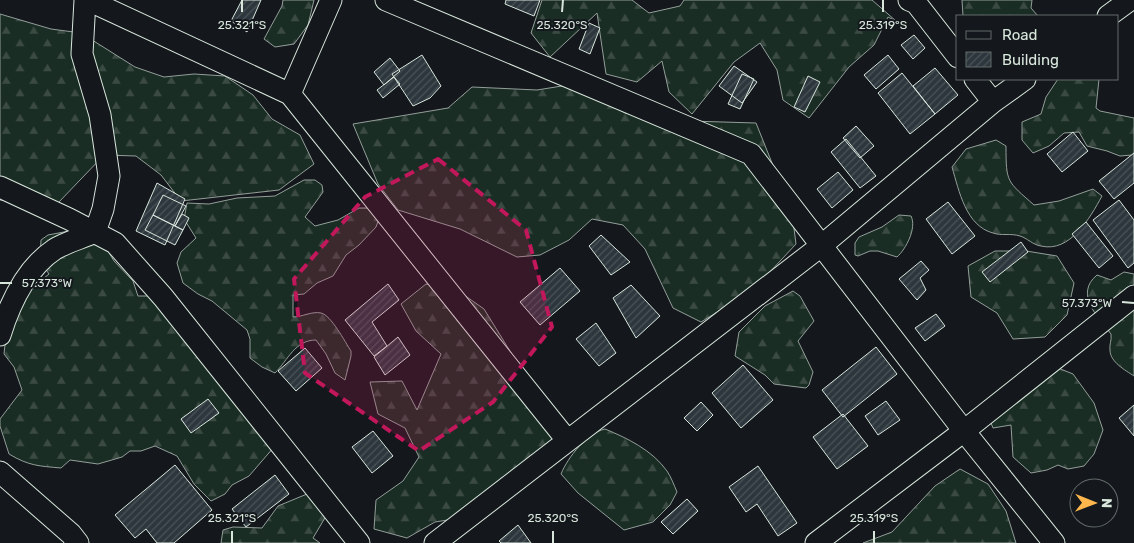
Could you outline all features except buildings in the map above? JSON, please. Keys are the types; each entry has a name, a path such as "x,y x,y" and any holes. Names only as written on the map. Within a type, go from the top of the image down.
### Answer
{"street":[{"path":"0,335 8,311 33,267 56,248 95,232 103,209 109,176 100,115 82,54 86,0 290,94 567,440"},
{"path":"290,94 331,0"},
{"path":"386,0 751,154 964,430 1054,543"},
{"path":"909,0 916,3 956,54"},
{"path":"1109,15 1130,0"},
{"path":"976,80 993,102"},
{"path":"435,543 821,246 993,102 1024,80"},
{"path":"0,187 115,243 163,297 359,543"},
{"path":"816,543 964,430 1134,296"},
{"path":"0,472 71,534 78,543"}],"highlighted area":[{"path":"438,159 526,230 552,327 493,402 419,451 305,373 294,279 365,197"}],"green space":[{"path":"283,0 314,0 308,25 294,44 275,47 264,39 282,6"},
{"path":"542,0 632,0 649,13 680,6 684,0 872,0 896,21 888,17 874,45 849,67 809,118 783,100 777,70 760,43 734,62 692,114 669,92 662,61 637,82 606,74 597,13 550,57 531,33"},
{"path":"962,0 1032,0 1031,8 1037,15 963,15"},
{"path":"0,14 51,29 81,33 135,67 164,77 194,74 225,76 253,95 272,119 300,135 314,164 279,190 181,201 161,175 136,156 104,155 58,203 0,200"},
{"path":"1057,80 1099,80 1096,108 1100,111 1134,118 1134,153 1132,155 1120,156 1087,146 1079,132 1064,133 1049,146 1033,153 1022,140 1022,122 1041,114 1046,97"},
{"path":"568,85 598,95 625,113 656,120 756,123 792,213 796,244 753,290 701,322 673,308 645,249 623,225 592,219 569,240 540,255 517,257 460,229 398,210 378,184 353,124 448,108 472,87 537,90"},
{"path":"996,140 1006,146 1008,175 1013,186 1034,205 1059,201 1093,189 1102,196 1085,223 1070,239 1051,247 1038,245 1020,236 996,234 984,229 970,215 961,197 952,167 966,149"},
{"path":"304,180 315,180 322,185 323,192 305,217 315,226 338,220 359,208 383,208 376,227 359,245 346,255 333,276 317,283 304,294 293,295 293,317 321,313 329,319 342,336 351,351 345,380 335,373 326,354 316,340 303,343 297,347 275,373 262,367 250,358 250,339 247,330 212,301 183,283 177,263 181,252 196,238 184,219 187,203 209,204 237,198 275,196"},
{"path":"899,215 911,216 913,226 907,244 897,257 878,251 855,255 855,243 859,237 882,227"},
{"path":"69,231 105,246 114,261 133,281 138,296 155,294 274,447 249,476 232,485 225,494 211,501 194,484 177,456 155,446 141,451 130,451 122,457 98,464 70,460 61,468 34,465 9,454 0,426 0,419 22,390 14,367 4,354 8,317 32,288 49,274 40,261 41,240 48,235"},
{"path":"995,251 1026,251 1057,256 1074,283 1067,315 1045,337 1013,339 997,313 971,297 968,266"},
{"path":"1124,272 1134,274 1134,376 1112,358 1110,348 1111,334 1095,313 1088,298 1090,282 1097,275 1111,280"},
{"path":"426,284 457,290 484,309 518,364 561,426 553,459 466,517 435,522 407,538 374,529 376,500 403,481 419,457 405,428 378,414 370,382 402,381 417,410 441,354 416,331 401,304"},
{"path":"793,291 800,296 814,321 798,341 813,372 809,385 806,388 774,384 765,375 735,356 739,332 765,306"},
{"path":"1053,366 1073,374 1094,403 1103,430 1094,454 1084,466 1068,469 1058,465 1047,470 1031,473 1013,457 1011,425 993,428 991,423 1020,390 1039,385"},
{"path":"605,429 647,451 661,464 670,476 677,492 670,505 653,522 624,530 578,493 561,474 568,460 579,447 592,435"},
{"path":"960,469 988,484 1006,511 1016,543 863,543 892,532 935,486"},
{"path":"307,494 329,511 313,538 320,543 221,543 223,530 233,527 262,528 278,506"}]}
